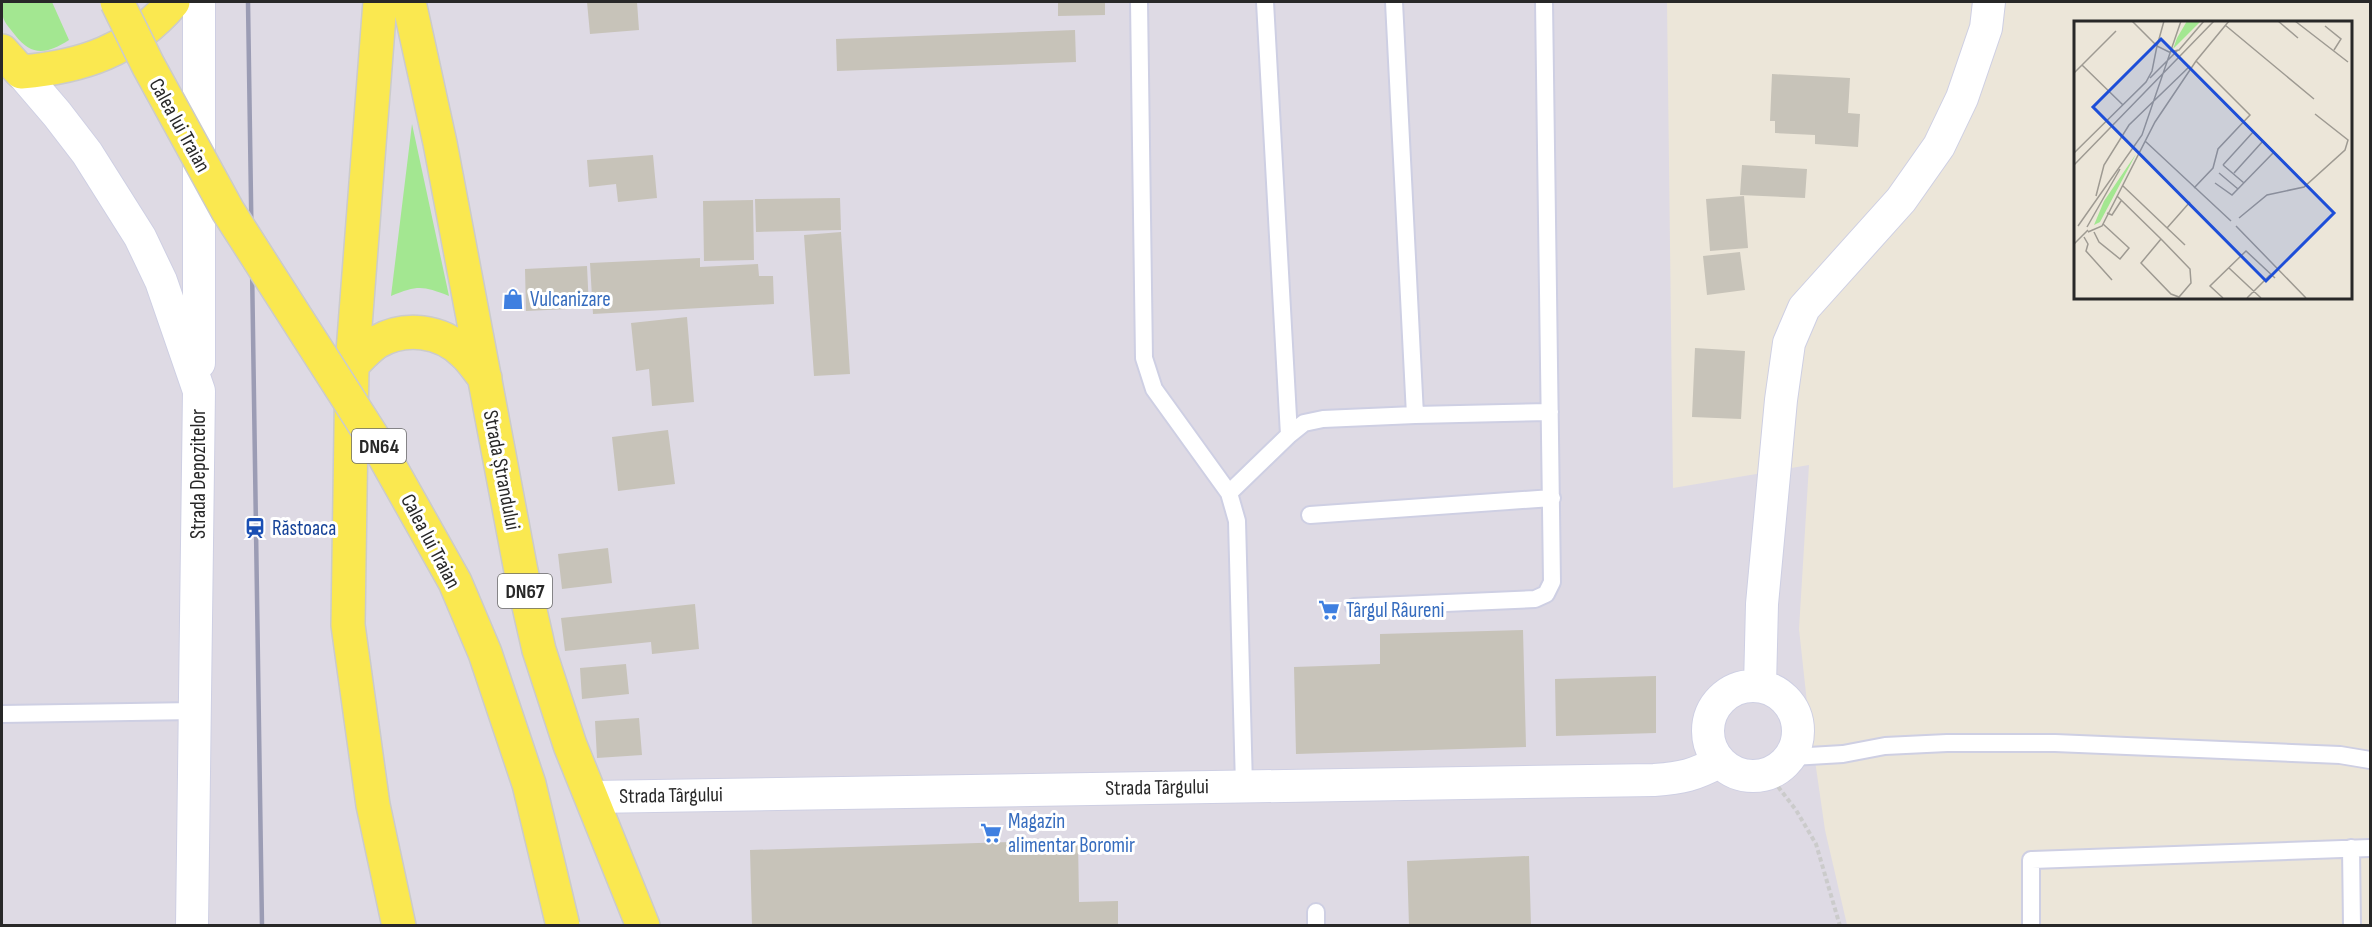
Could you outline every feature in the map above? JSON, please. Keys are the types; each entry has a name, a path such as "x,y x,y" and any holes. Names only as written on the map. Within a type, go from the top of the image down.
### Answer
{"main road":[{"name":"Calea lui Traian","path":"117,2 175,117 228,211 380,447 454,582 485,653 529,784 563,926"},
{"path":"8,65 52,69 81,63 113,50 149,28 174,2"},
{"path":"380,2 352,364 348,625 373,805 399,926"},
{"name":"Strada Ștrandului","path":"409,2 442,154 538,650 570,745 643,926"},
{"name":"DN67","path":"352,364 376,343 399,333 419,331 443,338 464,352 485,378"}],"street":[{"path":"199,2 199,391"},
{"path":"1760,686 1762,604 1781,400 1789,343 1804,308 1901,200 1939,146 1962,98 1986,28 1989,2"},
{"name":"Strada Depozitelor","path":"8,65 57,114 87,153 140,237 161,281 199,391 192,926"},
{"path":"1760,686 1772,689 1784,697 1795,712 1799,731 1780,766 1751,777 1733,773 1719,762 1710,749 1707,733 1710,717 1717,703 1729,692 1744,687 1760,686"},
{"name":"Strada Târgului","path":"592,797 1678,779 1693,775 1719,762"}],"lane":[{"path":"1139,2 1144,358 1154,388 1229,493 1237,521 1244,786"},
{"path":"1265,2 1289,435"},
{"path":"1394,2 1415,415"},
{"path":"1353,607 1535,599 1546,594 1552,582 1544,2"},
{"path":"1229,493 1304,423 1323,419 1550,412"},
{"path":"1310,515 1552,498"},
{"path":"2,714 195,711"},
{"path":"1780,766 1885,746 1947,743 2055,743 2340,755 2370,760"},
{"path":"2351,848 2352,926"},
{"path":"2031,926 2031,860 2370,848"}],"path":[{"path":"1780,766 1796,810 1816,844 1840,926"}],"shaded area":[{"path":"2,2 1667,2 1673,488 1809,465 1799,629 1825,830 1847,925 2,926"}],"green space":[{"path":"2,2 52,2 69,40 47,50 40,51 28,47 6,23 2,12"},
{"path":"412,124 449,296 420,288 391,296"}],"building":[{"path":"587,2 637,2 639,30 590,34"},
{"path":"1058,2 1105,2 1105,15 1058,16"},
{"path":"1075,30 1076,62 837,71 836,39"},
{"path":"1772,74 1850,78 1848,113 1860,114 1858,147 1815,144 1815,135 1775,133 1775,121 1770,121"},
{"path":"653,155 657,198 618,202 616,184 589,187 587,160"},
{"path":"1742,165 1807,169 1805,198 1740,195"},
{"path":"1744,196 1748,248 1710,251 1706,199"},
{"path":"840,198 841,230 756,232 755,199"},
{"path":"753,200 754,260 704,261 703,201"},
{"path":"841,232 850,374 814,376 804,235"},
{"path":"1740,252 1745,290 1707,295 1703,256"},
{"path":"700,258 700,267 758,264 759,276 773,276 774,304 593,314 590,263"},
{"path":"587,266 589,308 526,311 525,269"},
{"path":"687,317 694,402 652,406 649,369 636,371 631,323"},
{"path":"1695,348 1745,351 1741,419 1692,417"},
{"path":"668,430 675,484 618,491 612,437"},
{"path":"608,548 612,583 562,589 558,554"},
{"path":"695,604 699,649 652,654 651,642 565,651 561,618"},
{"path":"1523,630 1526,747 1296,754 1294,667 1380,664 1380,634"},
{"path":"626,664 629,694 582,699 580,668"},
{"path":"1656,676 1656,733 1556,736 1555,679"},
{"path":"639,718 642,755 597,758 595,721"},
{"path":"1078,840 1079,902 1118,901 1118,926 752,926 750,850"},
{"path":"1529,856 1531,926 1409,926 1407,861"}],"railway":[{"path":"248,2 262,926"}],"place":[{"name":"Vulcanizare","path":"513,299"},
{"name":"Răstoaca","path":"255,528"},
{"name":"Târgul Râureni","path":"1329,610"},
{"name":"Magazin alimentar Boromir","path":"991,833"}]}
